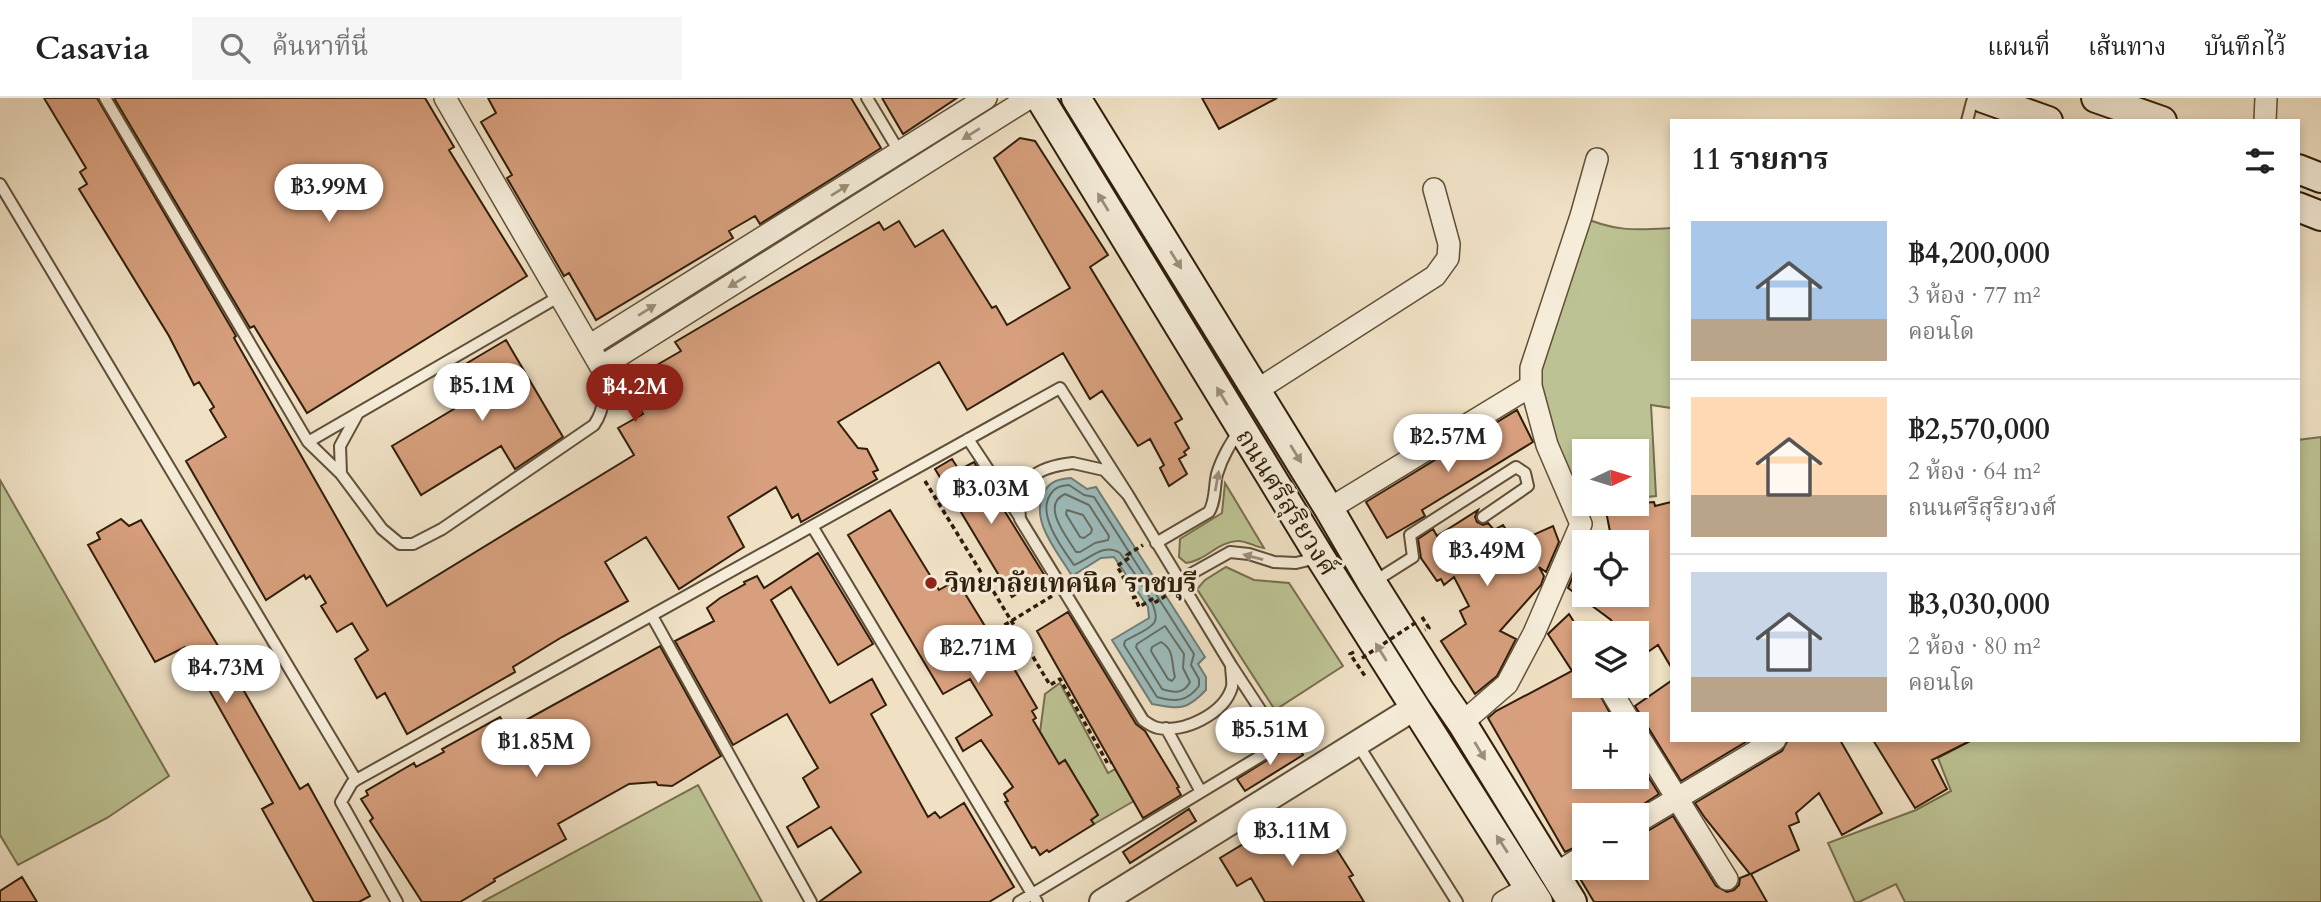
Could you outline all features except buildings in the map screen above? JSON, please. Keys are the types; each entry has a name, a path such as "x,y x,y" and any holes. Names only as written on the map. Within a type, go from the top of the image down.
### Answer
{"main road":[{"name":"ถนนศรีสุริยวงศ์","path":"1040,98 1320,557 1534,895"},
{"name":"ถนนศรีสุริยวงศ์","path":"1076,98 1572,902"},
{"path":"1983,98 2042,119"},
{"path":"2096,98 2156,119"},
{"path":"2300,170 2321,178"},
{"path":"2300,208 2321,216"},
{"path":"1414,708 1440,691"},
{"path":"1534,895 1555,874"}],"street":[{"path":"445,98 601,366 1029,98"},
{"path":"589,346 986,98"},
{"path":"2265,119 2266,98"},
{"path":"1462,723 1507,684 1534,633 1581,524 1547,445 1531,386 1531,368 1597,159"},
{"path":"1256,390 1435,276 1448,258 1449,244 1434,189"},
{"path":"751,246 763,266"},
{"path":"1329,509 1531,386"},
{"path":"1102,902 1414,708"},
{"path":"1649,815 1772,742"},
{"path":"1649,753 1727,879"},
{"path":"1555,874 1572,863"},
{"path":"1503,902 1534,895"}],"lane":[{"path":"105,98 308,442 341,474 382,529 400,544 413,544 442,530 594,425 602,413 605,393 601,366"},
{"path":"867,98 900,153"},
{"path":"1968,119 1973,98"},
{"path":"0,184 356,780"},
{"path":"308,442 560,296"},
{"path":"397,902 341,802 352,783 1060,388 1282,743 1200,790 1034,898 1019,902"},
{"path":"341,474 340,446 357,414"},
{"path":"1156,543 1209,512 1222,460 1241,427"},
{"path":"968,439 1143,720 1157,728 1181,728 1204,718 1225,700 1232,685 1231,665"},
{"path":"1020,519 1018,502 1028,480 1049,466 1073,463 1104,470 1128,495"},
{"path":"1373,583 1416,557 1410,535 1516,467 1525,473 1528,486 1483,517"},
{"path":"812,526 1034,898"},
{"path":"1180,580 1230,552 1273,562 1296,563 1320,557"},
{"path":"652,616 811,902"},
{"path":"1166,728 1200,790"},
{"path":"1357,743 1457,902"}],"path":[{"path":"925,481 982,574"},
{"path":"1122,579 1124,578 1117,566 1140,546"},
{"path":"989,584 1050,685 1060,679 1108,764 1112,762"},
{"path":"990,634 1063,589"},
{"path":"1132,598 1135,597 1139,607 1154,597 1156,602 1172,592"},
{"path":"1362,658 1418,621"}],"green space":[{"path":"1581,216 1615,227 1670,228 1670,408 1651,405 1656,496 1649,497 1649,439 1572,439 1572,494 1531,368"},
{"path":"2321,437 2321,902 1905,902 1896,884 1855,902 1828,843 1916,810 1951,791 1938,758 1968,742 2300,742 2300,440"},
{"path":"0,480 169,776 107,818 18,865 0,835"},
{"path":"1225,483 1264,548 1243,542 1230,542 1193,562 1186,563 1179,557 1180,539 1222,513"},
{"path":"1226,567 1254,580 1289,583 1343,666 1275,710 1197,589 1205,580"},
{"path":"1060,683 1108,773 1115,769 1134,801 1094,824 1091,820 1098,815 1065,760 1057,765 1040,732 1045,694"},
{"path":"698,785 762,902 482,902"}],"water":[{"path":"1071,478 1087,489 1096,487 1205,657 1198,664 1206,677 1206,690 1188,705 1176,707 1152,704 1112,640 1149,618 1148,607 1114,557 1101,558 1072,576 1047,536 1040,514 1044,492 1055,481"}],"place":[{"name":"วิทยาลัยเทคนิค ราชบุรี","path":"931,583"}]}
